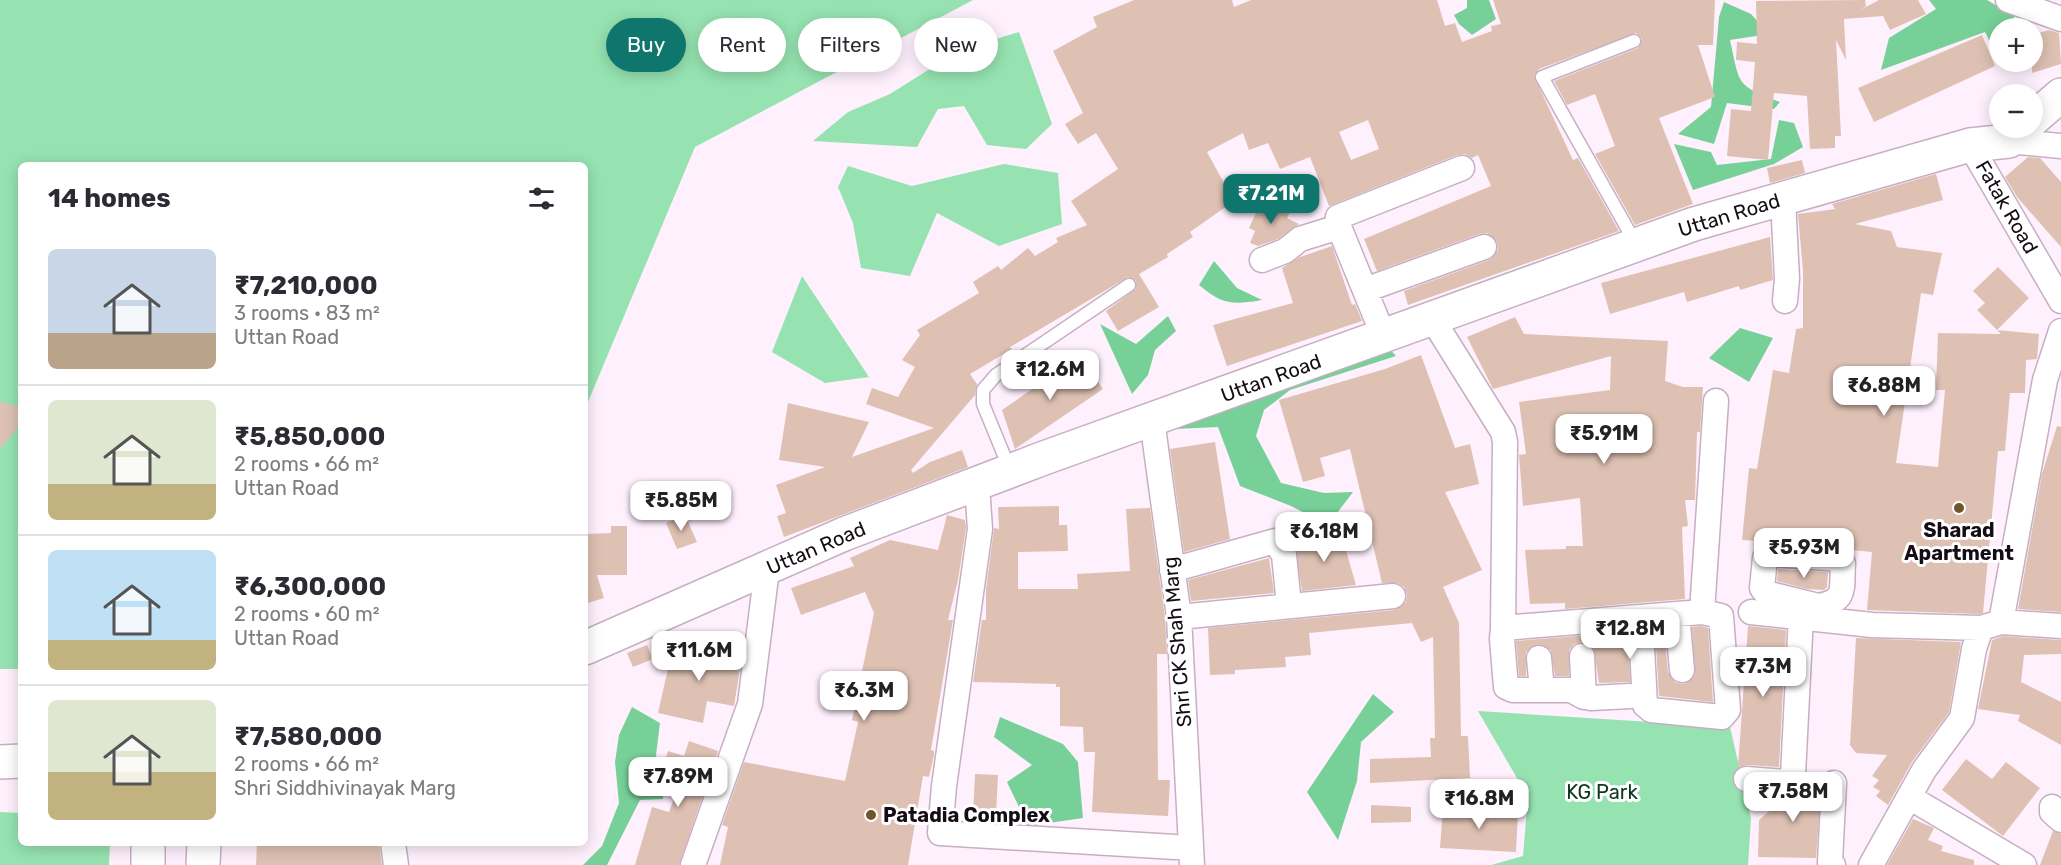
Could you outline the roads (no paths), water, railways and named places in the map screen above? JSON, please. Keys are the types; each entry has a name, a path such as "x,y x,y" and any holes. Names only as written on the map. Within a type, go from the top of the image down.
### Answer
{"street":[{"path":"2008,0 2061,19"},
{"path":"2043,111 2061,95"},
{"name":"Uttan Road","path":"588,647 844,534 1152,420 1694,224 1994,138"},
{"path":"2042,138 2061,146"},
{"name":"Fatak Road","path":"1970,145 2061,301"},
{"path":"1384,337 1339,227 1338,217 1462,168"},
{"path":"1783,199 1787,279 1785,301"},
{"path":"1262,260 1286,251 1300,238 1339,227"},
{"path":"1365,290 1484,247"},
{"path":"1433,320 1503,432 1505,442 1503,628 1506,687 1513,690 1571,690 1584,697 1630,696"},
{"path":"1871,865 1924,770 1962,718 1974,649 1991,625 2045,380 2061,331"},
{"path":"1702,612 1716,401"},
{"name":"Shri CK Shah Marg","path":"1152,420 1179,616 1192,865"},
{"path":"977,486 980,529 944,786 940,833 1175,848"},
{"path":"1173,570 1275,541 1284,555 1289,605"},
{"path":"693,865 750,704 767,569"},
{"path":"1179,616 1393,596"},
{"path":"1503,628 1702,612 1721,616 1728,710 1722,717 1651,710 1645,705 1641,647"},
{"path":"1751,612 1813,613 1872,625 2061,626"},
{"path":"1746,779 1786,782 1792,775 1813,613"},
{"path":"1677,614 1682,670"},
{"path":"1582,656 1584,697"},
{"path":"1539,658 1542,690"},
{"path":"0,762 18,761"},
{"path":"0,784 18,783"},
{"path":"1833,783 1830,862 1833,865"},
{"path":"1909,797 2024,865"},
{"path":"148,846 148,865"},
{"path":"203,865 204,846"},
{"path":"393,846 396,865"}],"lane":[{"path":"1634,41 1542,77 1636,245"},
{"path":"1010,472 983,404 983,390 996,375 1129,285"}],"place":[{"name":"Sharad Apartment","path":"1959,508"},
{"name":"Patadia Complex","path":"871,815"}],"park label":[{"name":"KG Park","path":"1602,792"}]}
